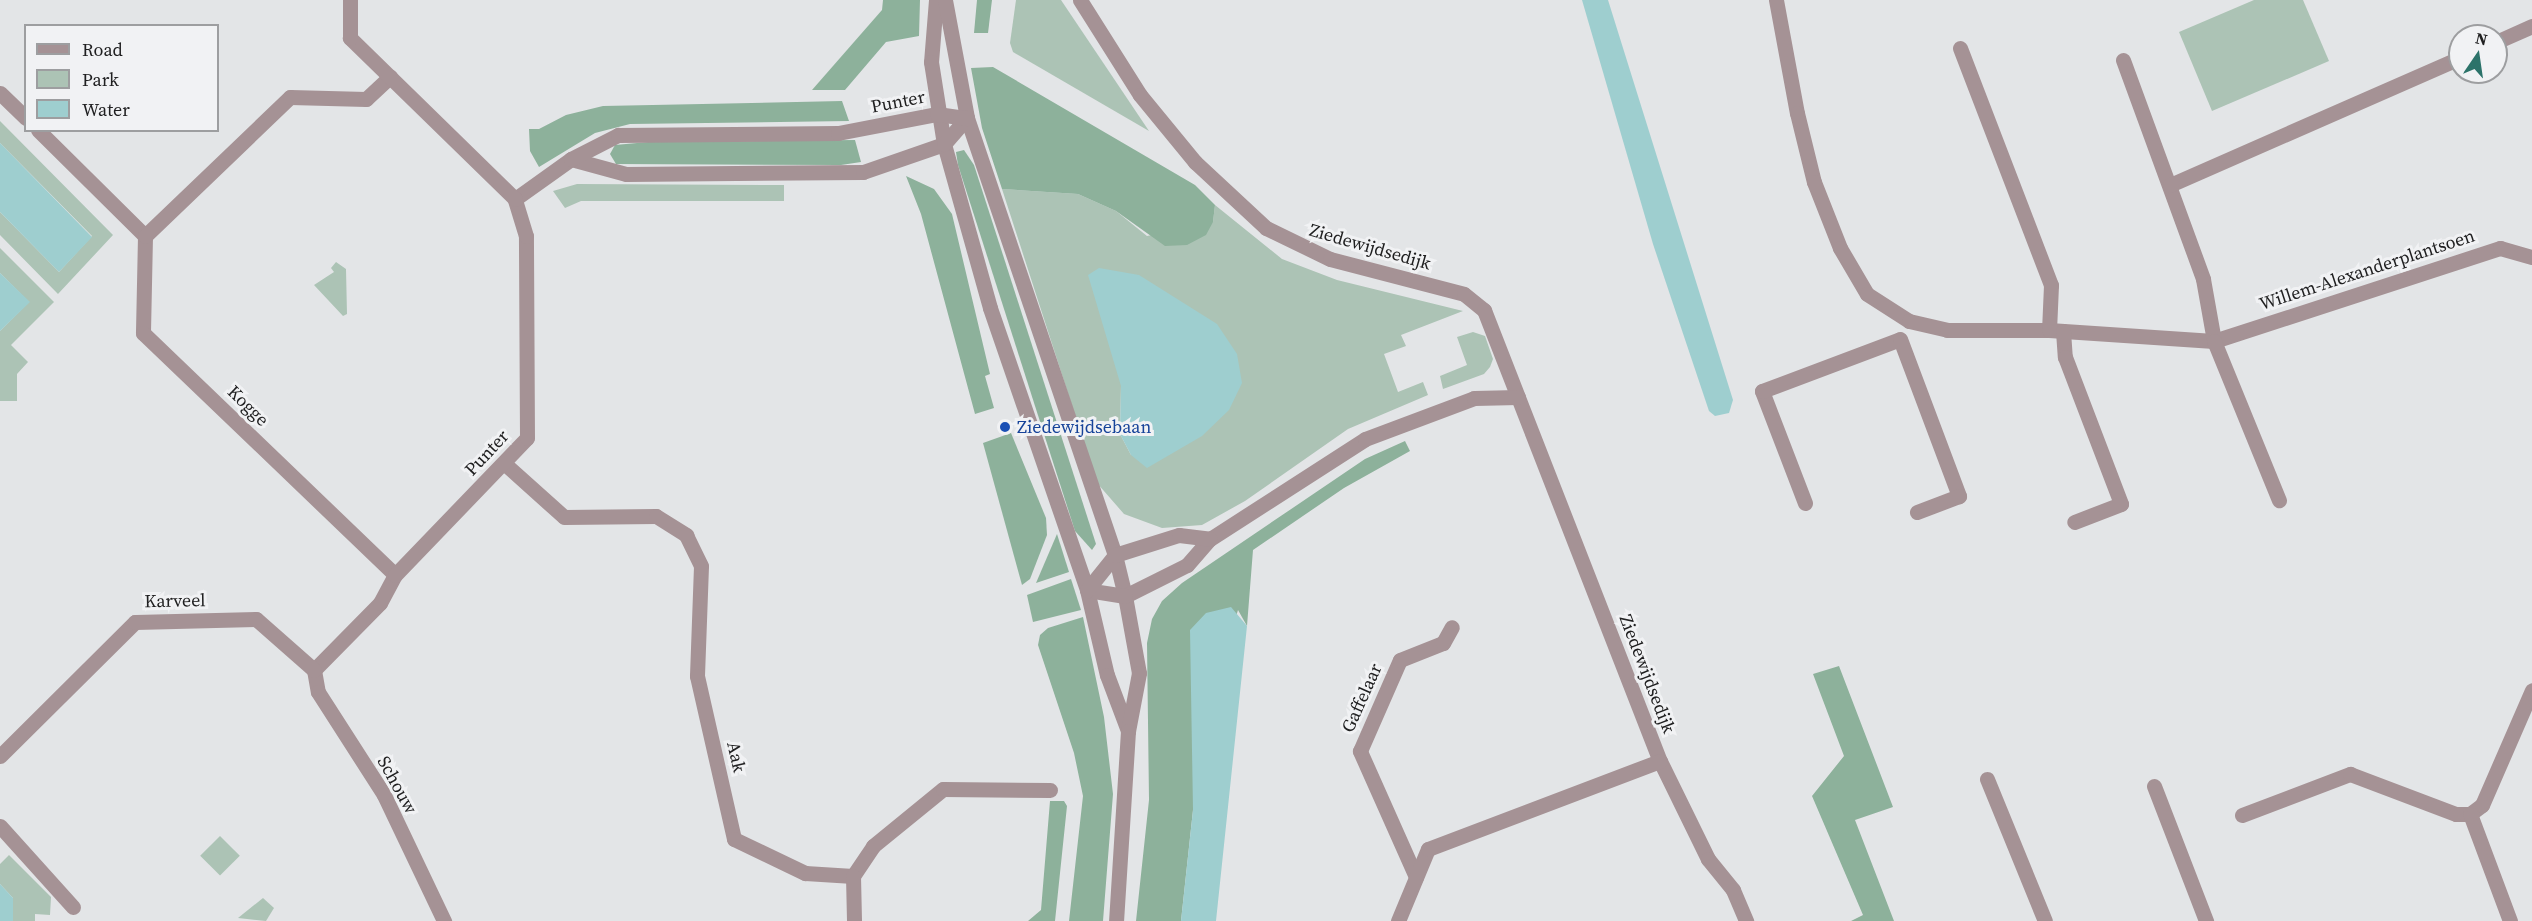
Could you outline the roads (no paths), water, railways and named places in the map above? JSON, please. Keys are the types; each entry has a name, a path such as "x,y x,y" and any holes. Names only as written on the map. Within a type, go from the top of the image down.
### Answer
{"street":[{"name":"Punter","path":"314,670 380,603 395,575 505,464 527,438 526,236 515,199 350,38 350,0"},
{"path":"936,0 931,37 937,114 944,144 990,308 1087,590 1107,675 1128,731"},
{"path":"945,0 967,118 1116,555 1125,596 1139,673 1128,731 1116,921"},
{"name":"Ziedewijdsedijk","path":"1080,0 1140,95 1223,191 1266,228 1297,246 1330,260 1464,294 1484,310 1660,761 1708,859 1732,890 1746,921"},
{"name":"Willem-Alexanderplantsoen","path":"1776,0 1808,159 1840,248 1867,294 1909,321 1947,330 2056,331 2214,340 2500,248 2532,257"},
{"path":"2508,37 2532,26"},
{"path":"1960,48 2051,285 2056,331 2121,504 2074,522"},
{"path":"2123,60 2203,279 2214,340 2279,500"},
{"path":"2170,185 2448,63"},
{"path":"40,132 145,236 290,97 366,99 390,77"},
{"path":"0,93 24,116"},
{"name":"Punter","path":"515,199 571,159 618,135 838,133 937,114 967,118"},
{"path":"571,159 626,174 863,172 944,144 967,118"},
{"name":"Kogge","path":"145,236 143,333 395,575"},
{"path":"1805,503 1762,392 1900,339 1909,321"},
{"path":"1900,339 1959,496 1917,512"},
{"path":"1087,590 1125,596 1187,565 1210,540 1365,439 1474,398 1518,397"},
{"name":"Aak","path":"505,464 564,517 657,516 686,535 700,566 697,676 734,838 805,873 853,876"},
{"path":"1087,590 1116,555 1179,535 1210,540"},
{"name":"Karveel","path":"0,756 135,622 256,619 314,670"},
{"name":"Gaffelaar","path":"1416,877 1360,751 1400,660 1443,643 1452,627"},
{"name":"Schouw","path":"314,670 318,692 384,795 444,921"},
{"path":"2242,815 2350,774 2456,814 2470,814 2482,805 2532,690"},
{"path":"1398,921 1428,849 1660,761"},
{"path":"1987,779 2045,921"},
{"path":"2154,786 2206,921"},
{"path":"854,921 853,876 873,846 943,789 1050,790"},
{"path":"2470,814 2510,921"},
{"path":"0,826 73,907"}],"water":[{"path":"1582,0 1608,0 1733,400 1729,413 1715,416 1709,411 1653,244"},
{"path":"0,143 92,237 59,272 0,212"},
{"path":"1099,268 1139,275 1217,324 1237,354 1242,383 1229,410 1202,436 1147,468 1131,455 1120,434 1121,386 1088,275"},
{"path":"0,273 30,302 0,331"},
{"path":"1231,607 1247,626 1216,921 1181,921 1193,810 1190,630 1206,613"},
{"path":"0,884 13,898 13,921 0,921"}],"place":[{"name":"Ziedewijdsebaan","path":"1005,427"}]}
